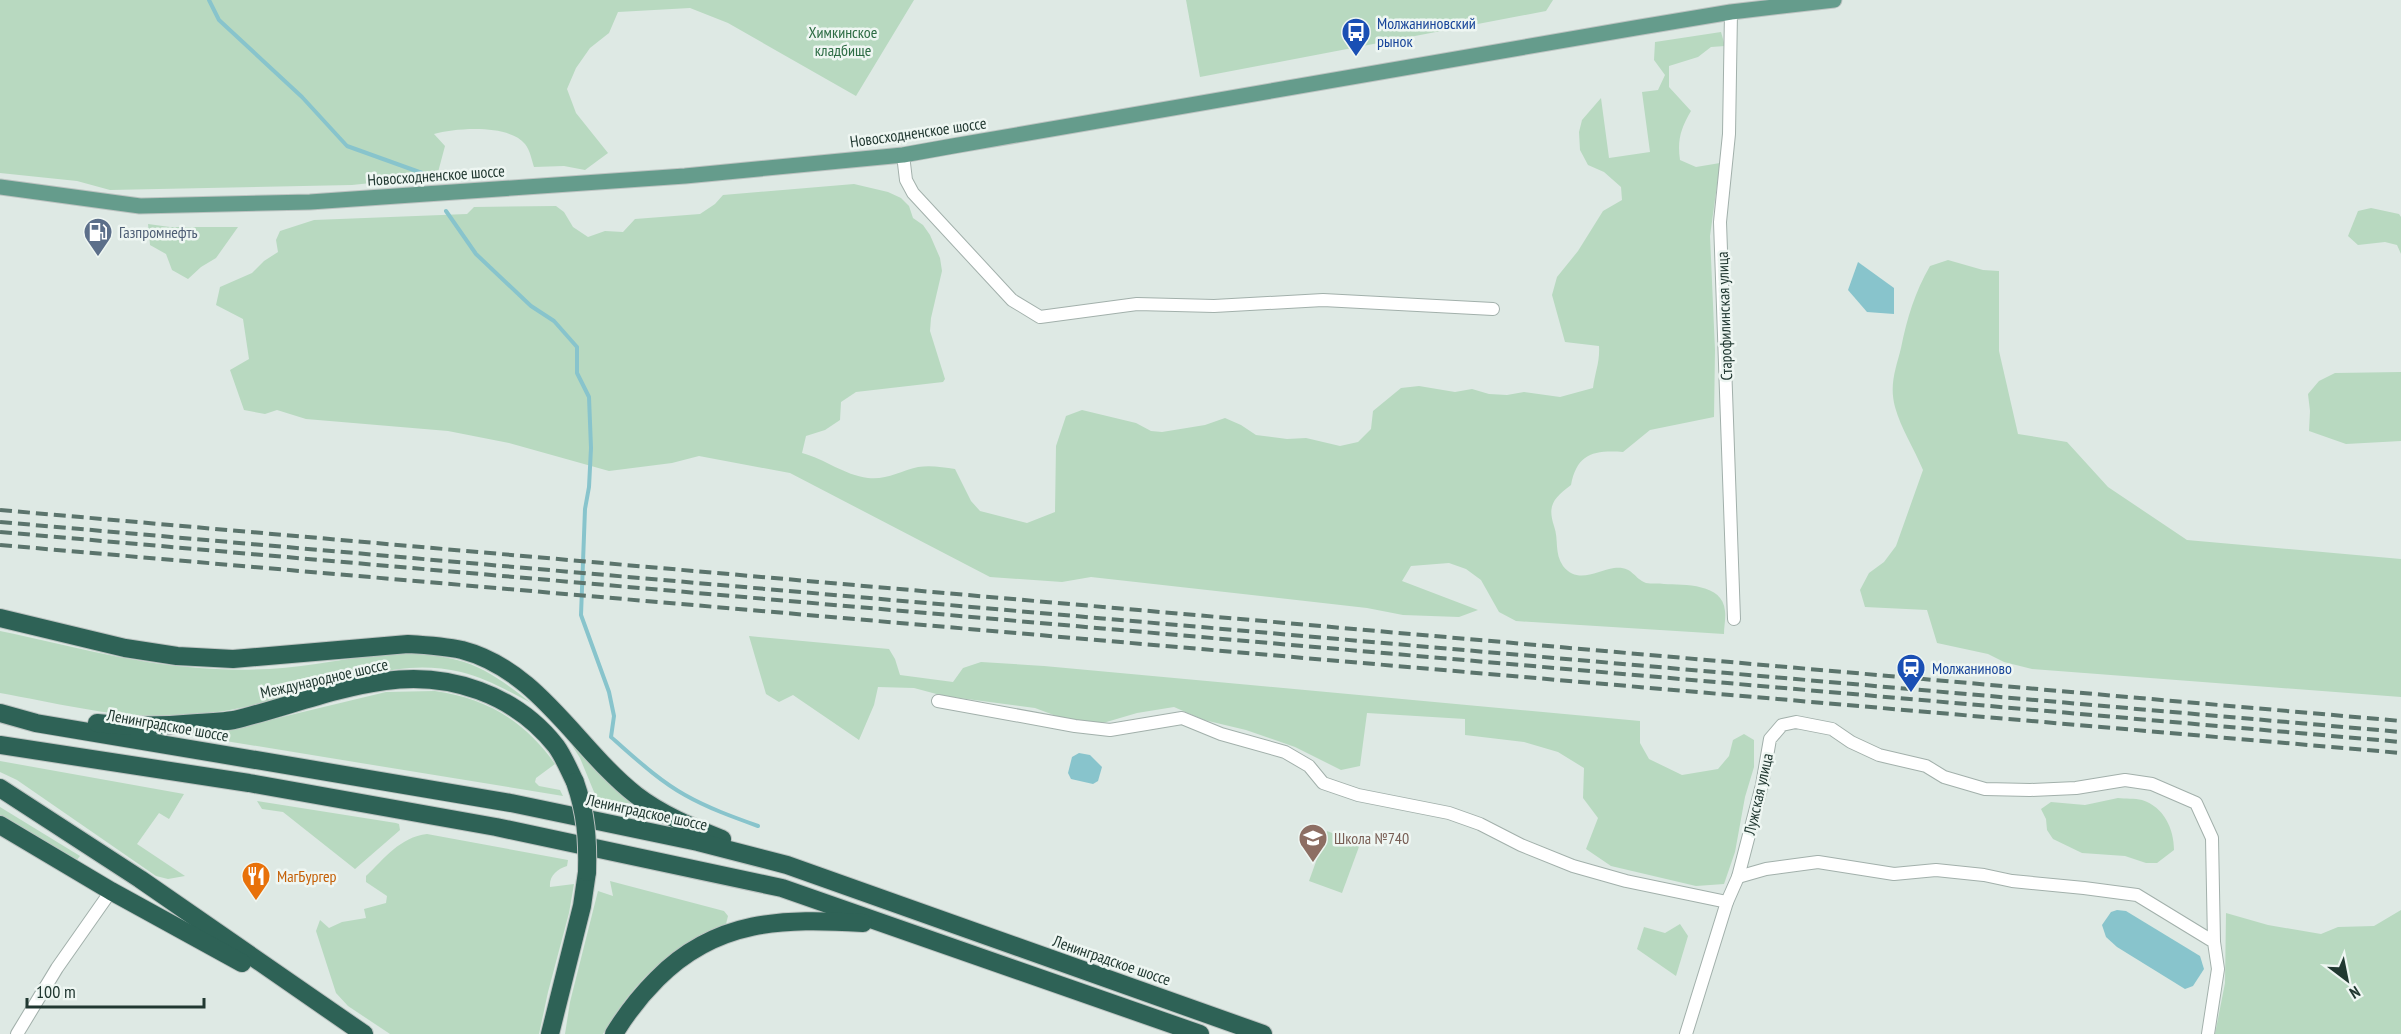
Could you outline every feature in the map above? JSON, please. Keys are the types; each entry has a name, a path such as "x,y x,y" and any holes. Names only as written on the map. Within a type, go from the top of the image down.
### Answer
{"highway":[{"path":"0,618 125,648 177,656 233,659 408,644 435,645 464,651 497,665 525,684 636,795 674,819 787,866"},
{"name":"Международное шоссе","path":"0,712 102,724 160,726 232,720 385,681 434,679 489,694 517,708 557,747 575,782 583,805 588,832 587,872 582,906 550,1034"},
{"name":"Ленинградское шоссе","path":"0,712 59,727 511,803 698,842 787,866 1263,1034"},
{"path":"0,745 249,783 507,829 782,888 1200,1034"},
{"path":"0,788 141,879 361,1032"},
{"path":"0,825 111,891 214,946 361,1032"},
{"path":"614,1034 624,1017 667,969 693,949 719,935 750,926 783,921 823,920 888,925"}],"main road":[{"name":"Новосходненское шоссе","path":"0,187 140,206 310,202 685,176 903,155 1180,108 1359,74 1731,12 1834,0"}],"street":[{"name":"Старофилинская улица","path":"1731,12 1729,134 1720,222 1734,619"},
{"path":"903,155 906,180 913,193 1012,300 1040,317 1137,304 1214,306 1323,300 1493,309"},
{"path":"938,701 1075,726 1110,730 1182,718 1221,734 1285,752 1309,766 1323,783 1358,795 1449,813 1480,824 1521,845 1574,866 1626,881 1728,902"},
{"name":"Лужская улица","path":"1686,1034 1738,877 1762,785 1770,739 1782,725 1796,722 1832,729 1851,742 1879,755 1919,764 1953,780 1985,789 2053,789 2125,780 2152,784 2196,803 2212,838 2214,942 2218,969 2208,1034"},
{"path":"1738,877 1766,869 1818,862 1894,874 1936,870 2116,892 2137,895 2214,942"},
{"path":"17,1034 68,952 111,891"}],"green space":[{"name":"Химкинское кладбище","path":"0,0 914,0 856,96 728,23 690,8 618,12 609,33 590,48 576,68 567,89 576,113 608,153 585,170 564,166 534,167 527,146 517,138 495,130 468,129 434,134 445,146 437,176 352,185 110,190 77,181 0,173"},
{"path":"1186,0 1553,0 1546,11 1200,77"},
{"path":"1721,32 1725,46 1711,47 1698,57 1669,66 1669,87 1691,111 1681,134 1680,160 1696,167 1720,163 1710,236 1715,350 1714,417 1650,430 1623,452 1603,452 1588,456 1577,466 1571,485 1553,502 1551,513 1558,556 1569,572 1582,576 1620,568 1629,571 1646,583 1692,586 1710,590 1723,602 1724,634 1516,621 1499,612 1481,580 1466,569 1449,563 1411,566 1402,581 1478,610 1459,617 1403,615 1367,608 1091,577 1062,582 990,577 790,473 699,456 672,463 609,471 509,443 448,431 306,419 277,410 265,414 244,410 230,370 249,359 243,319 216,305 220,287 252,273 278,252 276,240 280,231 314,220 467,214 474,207 556,206 564,212 573,227 588,237 605,231 623,232 635,219 700,214 715,204 723,195 854,184 888,192 901,198 909,206 913,218 923,225 930,235 940,258 942,271 930,331 945,379 943,382 856,392 841,402 840,420 825,430 806,436 802,453 851,474 868,478 887,476 923,466 955,469 971,501 980,511 1027,523 1055,512 1056,446 1066,416 1082,410 1136,423 1151,431 1162,432 1205,425 1225,418 1256,435 1287,439 1306,438 1340,446 1358,442 1371,429 1373,411 1401,388 1419,386 1455,392 1472,389 1489,394 1507,395 1524,392 1560,397 1593,388 1599,346 1565,342 1552,295 1557,277 1578,251 1603,211 1622,200 1621,187 1604,172 1588,165 1580,150 1579,132 1582,120 1601,98 1609,158 1650,152 1642,92 1658,90 1665,75 1654,60 1655,42"},
{"path":"2371,208 2399,214 2401,217 2401,254 2397,245 2385,242 2358,245 2348,236 2358,211"},
{"path":"148,224 170,227 238,227 216,258 201,267 188,279 172,270 166,254 150,245"},
{"path":"1948,260 1983,270 1999,271 1999,351 2018,434 2067,442 2108,487 2187,540 2401,559 2401,697 2032,669 2004,662 1988,654 1937,643 1927,610 1865,607 1860,590 1869,573 1884,562 1896,546 1923,470 1895,407 1893,384 1895,370 1909,316 1925,276 1930,266"},
{"path":"2401,372 2401,441 2346,444 2309,431 2308,394 2319,381 2335,373"},
{"path":"0,631 134,660 216,669 241,670 304,666 386,654 440,656 467,663 487,672 531,703 479,678 461,672 425,667 373,673 268,702 213,713 154,716 109,713 0,693"},
{"path":"749,636 889,649 900,675 953,682 963,668 981,662 1640,721 1640,743 1649,759 1682,775 1718,769 1729,756 1733,740 1744,734 1754,740 1754,767 1745,797 1735,852 1724,884 1696,886 1611,866 1586,849 1598,818 1583,798 1584,768 1558,752 1524,742 1465,735 1465,719 1367,713 1360,766 1341,770 1295,747 1246,730 1204,720 1174,707 1137,713 1103,723 1085,722 1067,720 1035,708 944,696 914,688 878,687 874,705 859,740 793,695 779,702 766,694"},
{"path":"435,691 454,694 487,706 503,714 531,735 555,764 536,778 535,782 539,786 560,790 563,796 189,735 224,731 386,692"},
{"path":"568,739 605,780 648,815 599,804 580,758"},
{"path":"0,761 184,794 169,819 159,813 137,844 185,876 168,879 156,876 17,780 0,772"},
{"path":"2118,798 2142,800 2150,803 2162,813 2170,827 2174,850 2157,863 2146,863 2125,856 2082,853 2053,839 2047,830 2046,819 2041,809 2051,802 2085,805"},
{"path":"257,801 396,823 399,824 400,830 355,869 283,812 262,809"},
{"path":"0,807 80,856 76,861 0,815"},
{"path":"1327,831 1360,844 1342,893 1309,881"},
{"path":"427,834 568,860 567,866 554,874 550,883 550,887 574,884 539,1034 390,1034 348,1006 336,993 316,931 320,920 329,928 342,922 366,918 364,909 386,903 387,896 366,882 366,876 401,844"},
{"path":"610,881 724,911 728,916 726,924 686,945 658,965 627,998 603,1034 565,1034 570,1002 598,891 613,896"},
{"path":"2401,910 2401,1034 2215,1034 2225,983 2226,913 2268,925 2321,934 2338,927 2374,926"},
{"path":"1680,924 1688,936 1676,976 1637,949 1644,927 1665,933"}],"water":[{"path":"1858,262 1894,288 1894,314 1867,312 1848,290"},
{"path":"1079,753 1090,755 1102,767 1098,781 1093,784 1071,779 1068,773 1072,757"},
{"path":"2126,911 2200,956 2204,969 2193,986 2185,989 2117,947 2106,937 2102,925 2111,912"}],"waterway":[{"path":"209,0 219,20 302,97 347,146 422,173"},
{"path":"446,211 476,254 531,306 554,321 577,347 577,373 589,397 591,448 589,487 585,509 581,615 609,692 614,716 611,737 646,768 675,789 694,800 758,826"}],"railway":[{"path":"0,510 2401,721"},
{"path":"0,522 2401,732"},
{"path":"0,532 2401,742"},
{"path":"0,545 2401,753"}],"place":[{"name":"Молжаниновский рынок","path":"1356,58"},
{"name":"Газпромнефть","path":"98,258"},
{"name":"Молжаниново","path":"1911,694"},
{"name":"Школа №740","path":"1313,864"},
{"name":"МагБургер","path":"256,902"}]}
